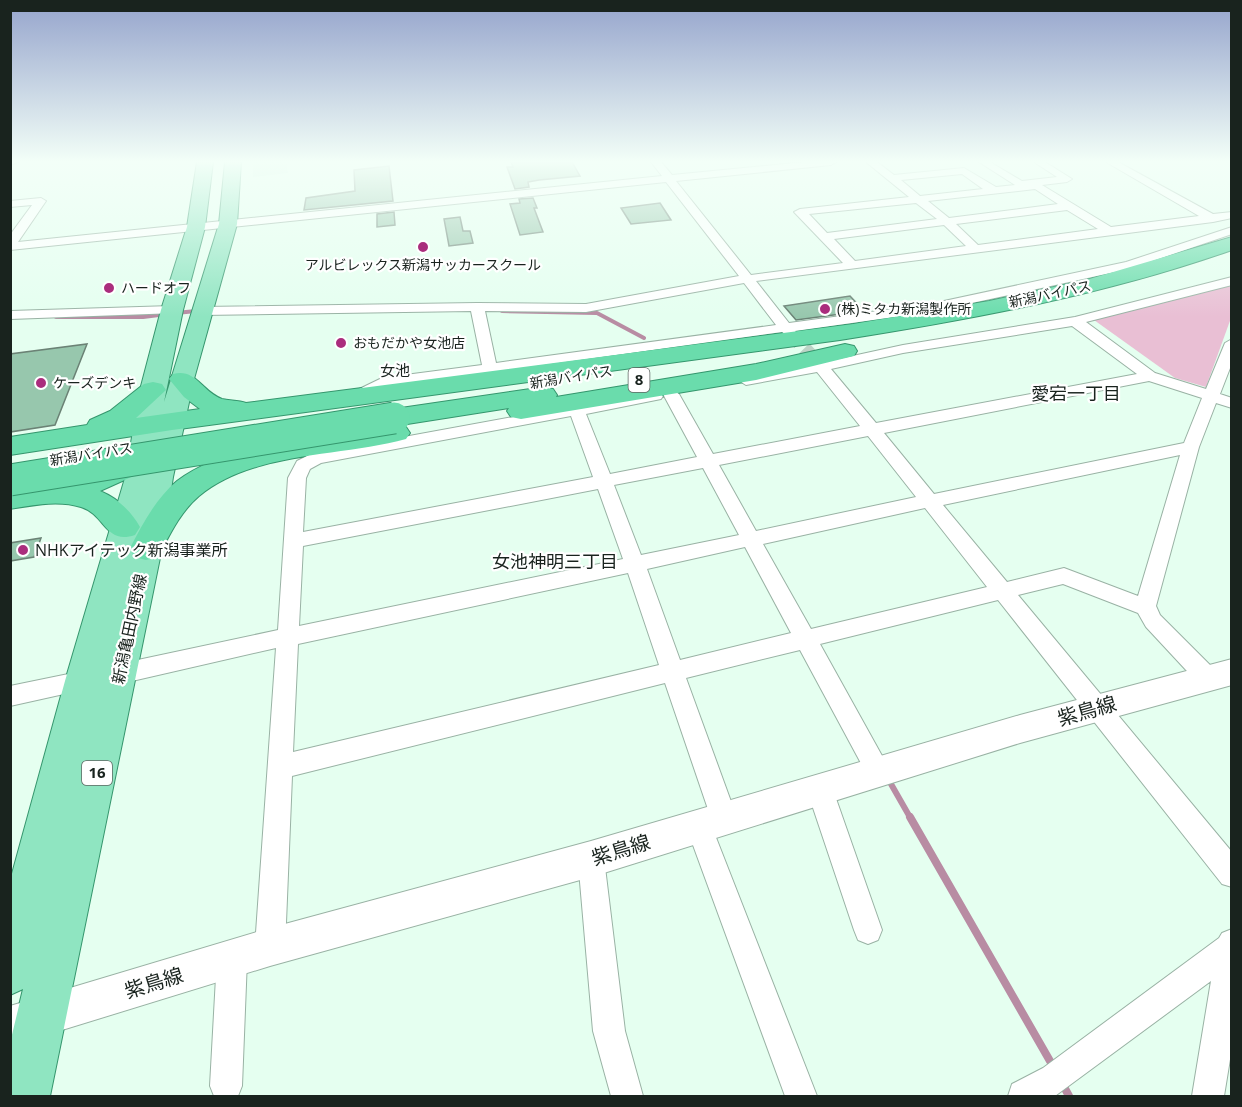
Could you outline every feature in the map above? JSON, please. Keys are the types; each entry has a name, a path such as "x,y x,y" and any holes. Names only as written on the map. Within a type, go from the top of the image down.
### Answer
{"highway":[{"name":"新潟バイパス","path":"10,480 957,313 1100,284 1157,269 1232,243"},
{"name":"新潟バイパス","path":"10,467 884,342 974,327 1118,296 1232,260"},
{"path":"24,496 114,475 210,423 279,407 860,330"},
{"path":"24,496 68,494 94,499 109,508 135,538 200,480 220,470 250,460 304,457 756,372 884,342"},
{"path":"182,379 200,399 211,405 231,408 279,407"},
{"path":"10,447 99,427 120,417 153,390"},
{"path":"10,447 90,438 126,439 155,451 209,457 304,457"}],"main road":[{"name":"新潟亀田内野線","path":"155,451 153,390 198,214"},
{"path":"196,227 212,219 216,214"},
{"name":"新潟亀田内野線","path":"24,1096 26,1022 101,677 155,451 182,379 229,214"},
{"path":"183,270 201,253 213,232 228,224"},
{"name":"新潟亀田内野線","path":"10,971 101,677"}],"street":[{"path":"10,245 32,214"},
{"path":"10,245 327,214"},
{"path":"696,214 788,331"},
{"path":"802,214 852,265"},
{"path":"936,214 976,249"},
{"path":"825,237 1007,214"},
{"path":"1082,214 1109,231"},
{"path":"1204,214 1232,229"},
{"path":"201,311 477,307 586,308 746,279 1232,214"},
{"path":"355,397 382,383 788,331 930,308 1056,282 1140,261 1232,229"},
{"path":"270,947 290,635 297,477 304,457 316,458 671,394 903,349 1075,321 1232,281"},
{"path":"477,307 490,369"},
{"path":"10,315 172,310"},
{"path":"1075,321 1150,376 1232,403"},
{"path":"1145,607 1191,447 1232,342"},
{"path":"819,365 1232,874"},
{"path":"294,541 1150,376"},
{"path":"671,394 879,772"},
{"path":"577,410 673,669 712,822 801,1096"},
{"path":"10,696 928,500 1191,447"},
{"path":"281,767 673,669 806,640 1064,576 1145,607 1159,628 1219,675"},
{"name":"紫鳥線","path":"26,1022 232,958 591,859 1097,708 1219,675"},
{"path":"820,790 868,930"},
{"path":"591,859 609,1031 627,1096"},
{"path":"1024,1096 1054,1079 1231,945"},
{"path":"1208,1096 1231,945"},
{"path":"226,1086 232,958"}],"shaded area":[{"path":"1231,284 1231,318 1206,387 1175,378 1094,320"}],"building":[{"path":"377,214 394,214 395,225 377,227"},
{"path":"513,214 536,214 543,232 520,235"},
{"path":"625,214 667,214 671,220 631,224"},
{"path":"460,217 463,231 470,231 473,243 449,246 444,219"},
{"name":"(株)ミタカ新潟製作所","path":"850,296 864,311 796,320 784,306"},
{"name":"ケーズデンキ","path":"87,344 55,425 10,432 10,354"},
{"name":"NHKアイテック新潟事業所","path":"41,538 34,557 10,561 10,543"}],"waterway":[{"path":"176,313 196,311"},
{"path":"502,311 597,313 644,338"},
{"path":"56,317 143,317 167,314"},
{"path":"887,777 911,819"},
{"path":"910,817 1054,1068"},
{"path":"1063,1085 1069,1096"}],"tunnel":[{"path":"790,333 817,362"}],"place":[{"name":"アルビレックス新潟サッカースクール","path":"423,247"},
{"name":"ハードオフ","path":"109,288"},
{"name":"(株)ミタカ新潟製作所","path":"825,309"},
{"name":"おもだかや女池店","path":"341,343"},
{"name":"ケーズデンキ","path":"41,383"},
{"name":"NHKアイテック新潟事業所","path":"23,550"}],"district":[{"name":"女池","path":"395,371"},
{"name":"愛宕一丁目","path":"1076,394"},
{"name":"女池神明三丁目","path":"555,562"}]}
